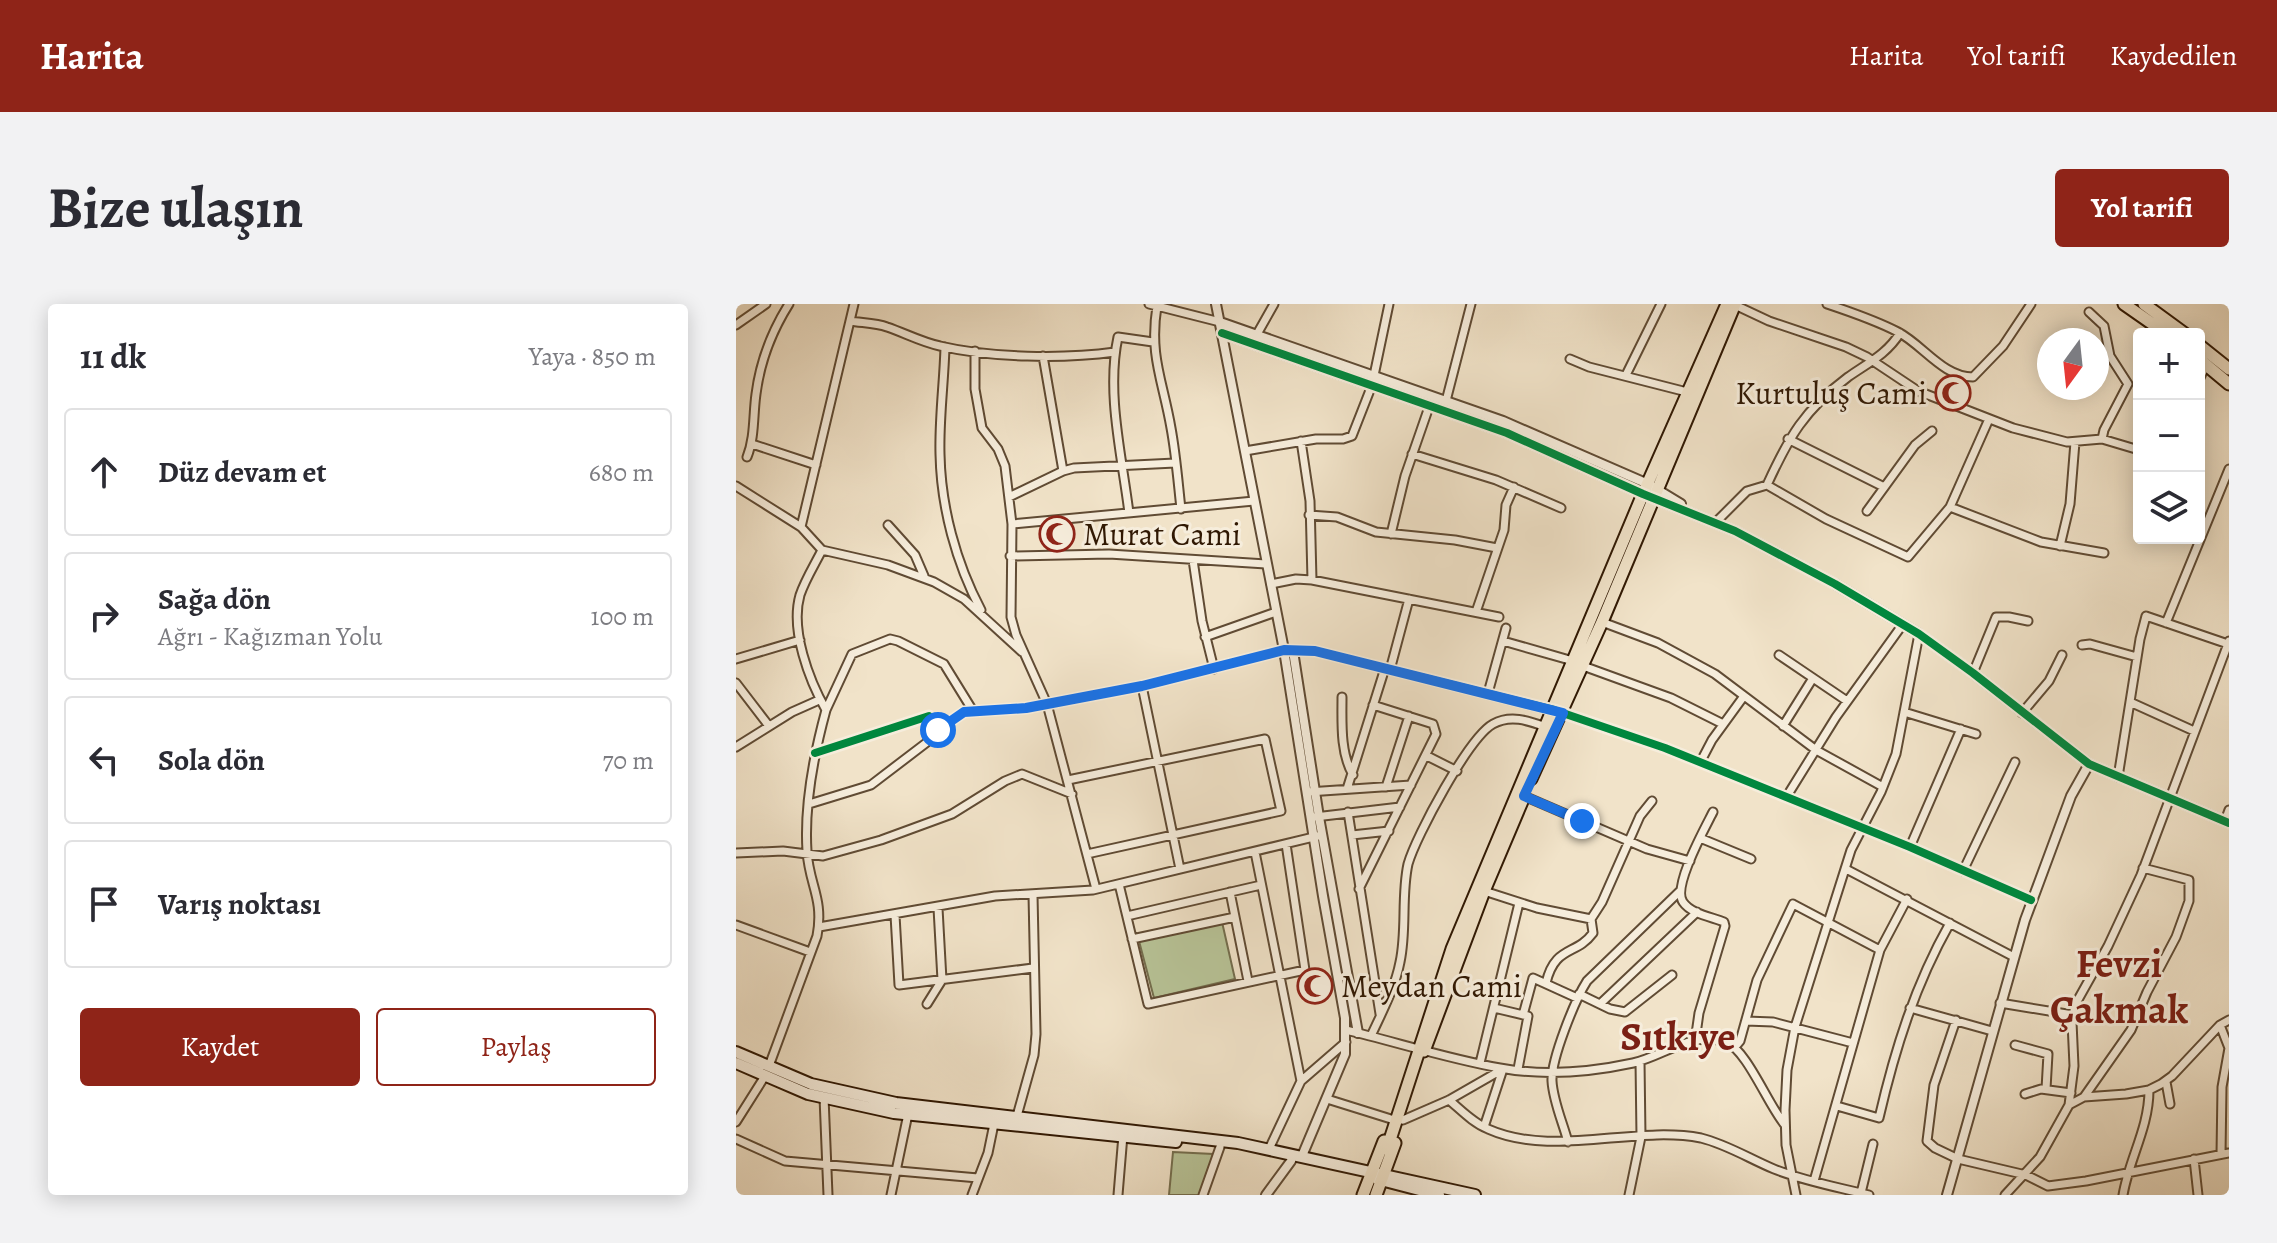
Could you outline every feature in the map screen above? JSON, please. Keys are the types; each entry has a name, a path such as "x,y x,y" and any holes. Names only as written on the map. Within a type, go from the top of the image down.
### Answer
{"main road":[{"path":"1578,663 1602,622 1687,392 1727,304"},
{"path":"1387,1149 1422,1048 1558,711 1735,304"},
{"path":"2124,304 2158,328"},
{"path":"2144,304 2177,328"},
{"path":"2205,350 2229,369"},
{"path":"2205,364 2229,384"},
{"path":"1363,1195 1376,1176 1397,1120 1452,949 1546,727 1558,711"},
{"path":"736,1052 808,1094 908,1114 996,1119 1017,1116 1220,1147 1475,1195"},
{"path":"736,1063 896,1103 996,1119 1269,1149 1439,1195"},
{"path":"1376,1176 1376,1195"}],"street":[{"path":"736,325 766,304"},
{"path":"747,457 752,444 759,374 789,304"},
{"path":"801,527 854,304"},
{"path":"1216,304 1276,612 1289,650 1346,1030 1340,1069 1302,1156"},
{"path":"1254,339 1274,304"},
{"path":"1245,451 1301,441 1349,438 1373,380 1389,304"},
{"path":"1446,401 1471,304"},
{"path":"1626,375 1661,304"},
{"path":"1735,304 1769,321 1846,347 1874,361 1918,391 1989,419 2041,437 2075,442 2102,439 2133,448"},
{"path":"1827,304 1900,333 1948,371 1973,377 2003,346 2031,304"},
{"path":"1181,509 1171,427 1153,342 1153,305 1220,322 1254,339 1503,421 1716,522 1835,584 1919,634 2089,764 2227,822 2229,810"},
{"path":"2089,312 2104,326 2110,356 2128,384 2102,439"},
{"path":"850,321 887,327 910,338 945,347 975,351 1043,356 1115,352"},
{"path":"1222,333 1254,339"},
{"path":"1767,485 1788,439 1828,395 1874,361 1900,333"},
{"path":"1129,513 1114,385 1115,352 1118,337 1153,342"},
{"path":"945,347 940,452 946,510 964,574 983,615"},
{"path":"975,351 975,389 982,428 998,449 1005,466 1012,524 1011,617 1047,704 1096,889"},
{"path":"1043,356 1063,471"},
{"path":"1570,359 1589,367 1687,392"},
{"path":"1373,380 1651,492"},
{"path":"1391,534 1412,454 1430,404"},
{"path":"1716,522 1747,491 1767,485 1826,519 1908,557 1950,507 1989,419"},
{"path":"1867,511 1915,445 1932,431"},
{"path":"1788,439 1884,487"},
{"path":"1301,441 1310,501 1312,580"},
{"path":"2060,546 2070,504 2075,442"},
{"path":"752,444 816,465"},
{"path":"1412,454 1514,487 1561,508"},
{"path":"1009,497 1063,471 1175,463"},
{"path":"2166,623 2229,469"},
{"path":"736,486 801,527 822,550 924,576 964,599 1026,656"},
{"path":"1476,612 1504,530 1506,505 1514,487"},
{"path":"1012,524 1254,501"},
{"path":"1950,507 2023,536 2104,553"},
{"path":"1309,515 1337,517 1376,532 1455,540 1497,548"},
{"path":"888,525 915,555 924,576"},
{"path":"822,550 799,599 800,640 804,660 826,710"},
{"path":"1010,556 1109,554 1266,564"},
{"path":"1193,560 1205,637 1214,669"},
{"path":"1271,584 1296,579 1312,580 1499,617"},
{"path":"1347,789 1409,599"},
{"path":"1205,637 1276,612"},
{"path":"2005,1195 2040,1157 2069,1105 2074,1066 2073,1015 2079,995 2108,946 2143,868 2228,642 2146,616 2118,777"},
{"path":"1973,673 1996,617 2028,621"},
{"path":"1602,622 1685,656 1715,674 1816,750 1883,787"},
{"path":"1787,796 1847,701 1903,624"},
{"path":"1488,693 1506,628"},
{"path":"1796,1195 1786,1145 1787,1070 1795,1027 1846,869 1896,754 1919,634"},
{"path":"736,1122 767,1071 819,927 820,907 807,856 815,753 826,710 852,654 890,639 898,641 944,664 973,711"},
{"path":"736,659 800,640"},
{"path":"1503,641 1578,663 1671,698 1723,724"},
{"path":"2082,645 2090,644 2137,657"},
{"path":"809,804 871,785 959,714 1047,704 1142,686 1289,650 1315,651 1558,711 1701,761 2031,900"},
{"path":"1779,655 1847,701"},
{"path":"2022,713 2049,681 2062,655"},
{"path":"1783,726 1813,678"},
{"path":"736,683 769,726"},
{"path":"1142,686 1180,869"},
{"path":"1701,761 1744,696"},
{"path":"1342,697 1343,738 1348,766 1353,775"},
{"path":"736,747 819,700"},
{"path":"2130,702 2194,731"},
{"path":"1359,889 1436,734 1435,727 1373,705"},
{"path":"1904,712 1976,734"},
{"path":"815,753 929,716 938,730"},
{"path":"1386,787 1409,716"},
{"path":"1371,1036 1396,979 1409,862 1428,819 1478,737 1493,724 1517,718 1546,727"},
{"path":"1910,847 1961,729"},
{"path":"1068,780 1265,739 1281,811 1087,854"},
{"path":"1427,756 1457,771"},
{"path":"1963,871 2015,762"},
{"path":"1947,1195 2031,900 2071,796 2089,764"},
{"path":"736,853 783,851 823,856 904,833 952,814 1017,775 1072,794"},
{"path":"1311,792 1411,785"},
{"path":"1524,796 1630,841 1690,861"},
{"path":"1546,983 1550,967 1559,957 1593,933 1591,919 1602,902 1640,816 1652,801"},
{"path":"1315,817 1400,807"},
{"path":"1348,812 1380,1016"},
{"path":"1568,1142 1552,1072 1578,996 1587,981 1680,891 1713,812"},
{"path":"1352,835 1389,831"},
{"path":"819,927 995,896 1076,893 1318,836"},
{"path":"1318,836 1358,1033"},
{"path":"1700,838 1751,859"},
{"path":"1119,884 1148,1004 1305,970 1286,844"},
{"path":"1255,852 1301,1081"},
{"path":"2084,1097 2131,1030 2147,992 2171,950 2189,901 2189,880 2143,868"},
{"path":"1846,869 2014,957"},
{"path":"1127,916 1261,885"},
{"path":"1484,891 1519,903 1591,919"},
{"path":"1680,891 1683,902 1697,912 1720,920 1725,926 1699,1013 1695,1041"},
{"path":"1230,892 1248,981"},
{"path":"1017,1116 1036,1045 1033,895"},
{"path":"1814,1181 1880,950 1907,899"},
{"path":"1480,1063 1519,903"},
{"path":"1735,1047 1740,1041 1757,980 1793,904 1880,950"},
{"path":"927,1004 942,980 938,908"},
{"path":"1600,1004 1697,912"},
{"path":"895,915 899,985 1033,968"},
{"path":"1132,939 1235,917"},
{"path":"1837,1106 1879,1118 1891,1065 1910,1008 1950,923"},
{"path":"736,925 810,952"},
{"path":"1523,1015 1533,978 1619,1011 1630,1010 1672,975"},
{"path":"2000,1003 2073,1015"},
{"path":"1494,1008 1528,1016 1518,1069"},
{"path":"1910,1008 1992,1031"},
{"path":"1746,1021 1759,1020 1795,1027 1853,1043"},
{"path":"1956,1020 1934,1085 1927,1141 1958,1159 2026,1175 2048,1190 2225,1154 2222,1087 2229,1044 2220,1025"},
{"path":"2069,1105 2084,1097 2149,1090 2166,1082 2220,1025 2229,1020"},
{"path":"1346,1030 1503,1069 1552,1072 1640,1061 1679,1045 1717,1040 1735,1047 1787,1126"},
{"path":"1269,1149 1301,1081 1346,1042"},
{"path":"2015,1045 2048,1054 2046,1089"},
{"path":"1629,1195 1641,1137 1640,1061"},
{"path":"1327,1099 1397,1120 1449,1100 1503,1069"},
{"path":"1484,1127 1503,1069"},
{"path":"2166,1082 2170,1104"},
{"path":"2025,1094 2046,1089 2071,1093"},
{"path":"2123,1195 2127,1172 2144,1130 2149,1090"},
{"path":"824,1097 828,1195"},
{"path":"1449,1100 1484,1127 1507,1135 1568,1142 1586,1138 1682,1135 1703,1139 1793,1175 1865,1194 1873,1144"},
{"path":"891,1195 908,1114"},
{"path":"974,1195 996,1119"},
{"path":"1118,1195 1124,1133"},
{"path":"736,1139 785,1161 978,1178"},
{"path":"1203,1195 1220,1147"},
{"path":"2194,1159 2198,1195"},
{"path":"1266,1195 1291,1161"}],"green space":[{"path":"1222,922 1235,979 1154,998 1139,941"},
{"path":"1173,1152 1213,1154 1209,1178 1200,1195 1169,1195"}],"cycle path":[{"path":"1222,333 1507,433 1735,531 1835,584 1919,634 2089,764 2229,823"},
{"path":"815,753 929,716 938,730 964,712 1026,708 1142,686 1284,650 1315,651 1554,710 1665,748 1910,847 2031,900"}],"place":[{"name":"Kurtuluş Cami","path":"1953,393"},
{"name":"Murat Cami","path":"1057,534"},
{"name":"Meydan Cami","path":"1315,986"}],"district":[{"name":"Fevzi Çakmak","path":"2119,986"},
{"name":"Sıtkıye","path":"1678,1036"}],"route":[{"path":"938,730 964,712 1026,708 1142,686 1284,650 1315,651 1563,713 1524,796 1582,821"}]}
